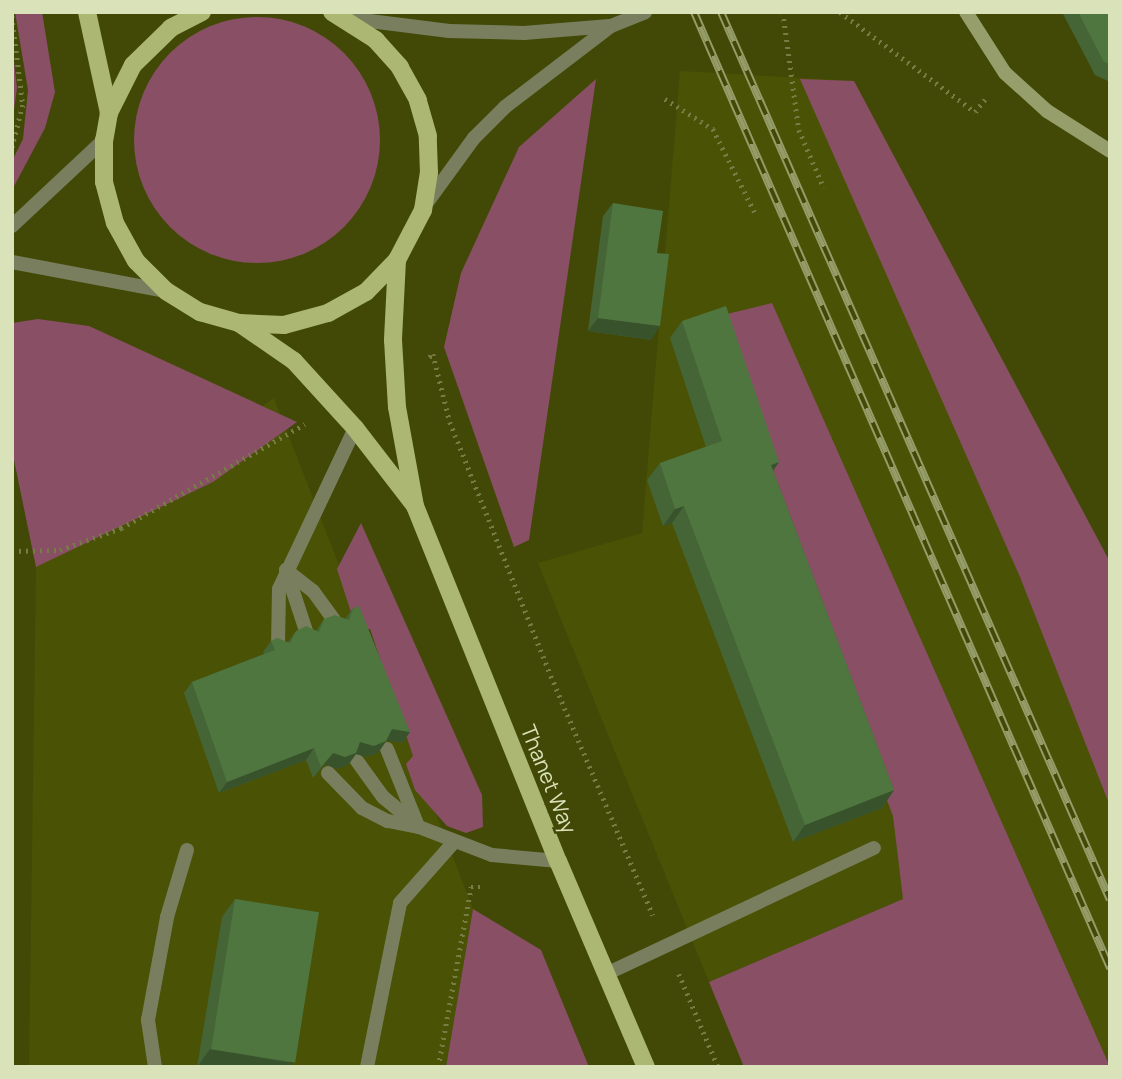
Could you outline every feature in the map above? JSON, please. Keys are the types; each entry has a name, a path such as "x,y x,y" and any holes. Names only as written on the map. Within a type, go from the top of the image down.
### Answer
{"main road":[{"path":"87,12 109,113"},
{"path":"202,12 171,28 133,65 109,113 104,140 104,182 115,223 136,261 166,291 200,312 239,323 284,325 328,313 366,292 397,260 423,210 429,173 428,136 418,100 400,67 376,40 339,15"},
{"path":"966,12 1005,72 1047,111 1110,151"},
{"name":"Thanet Way","path":"397,260 393,340 397,407 415,506 558,861 646,1067"},
{"name":"Thanet Way","path":"239,323 294,361 355,428 415,506"}],"street":[{"path":"423,210 474,138 505,107 611,26 645,12"},
{"path":"339,15 449,31 524,33 611,26"},
{"path":"12,226 104,140"},
{"path":"12,262 166,291"},
{"path":"278,646 275,606 286,570 325,499 355,428"},
{"path":"286,570 313,591 336,623"},
{"path":"286,570 307,635"},
{"path":"387,749 419,827"},
{"path":"357,761 383,797 419,827"},
{"path":"328,773 362,808 388,821 419,827 453,843 492,855 558,861"},
{"path":"367,1067 400,903 453,843"},
{"path":"606,974 874,848"},
{"path":"155,1067 148,1020 167,917 187,850"}],"path":[{"path":"783,12 799,130 824,188"},
{"path":"840,12 975,112 1005,72"},
{"path":"12,16 23,106 12,148"},
{"path":"665,99 713,130 756,215"},
{"path":"433,354 454,434 718,1067"},
{"path":"12,551 61,550 121,528 335,407"},
{"path":"438,1067 471,887 483,887"}],"shaded area":[{"path":"15,12 42,12 55,92 45,128 12,190 12,161 23,139 28,90"},
{"path":"269,17 293,22 315,31 344,53 360,71 371,93 378,116 378,164 371,187 360,209 344,227 326,243 293,258 269,263 245,263 221,258 188,243 154,209 136,164 134,128 139,104 154,71 188,37 233,19"},
{"path":"12,43 17,88 12,124"},
{"path":"680,71 854,81 1110,562 1110,1067 903,899 709,982 538,563 642,533"},
{"path":"596,79 529,540 514,547 444,347 461,273 519,147"},
{"path":"800,79 854,81 1110,562 1110,806 1020,577"},
{"path":"772,303 1110,1067 744,1067 709,982 903,899 893,816 772,498 715,317"},
{"path":"38,319 89,326 297,422 213,482 36,567 14,460 12,323"},
{"path":"274,398 473,909 446,1067 29,1067 36,567"},
{"path":"361,523 482,795 483,827 466,833 447,826 415,790 406,764 413,756 370,629 357,631 337,569"},
{"path":"473,909 541,950 589,1067 446,1067"}],"building":[{"path":"1078,12 1110,12 1110,64 1104,62"},
{"path":"613,203 663,211 657,253 669,254 660,326 598,318"},
{"path":"726,306 779,462 771,465 894,790 805,825 684,506 675,509 660,463 722,441 682,321"},
{"path":"359,606 410,732 392,729 386,741 374,746 360,742 356,753 345,757 333,753 321,767 314,748 227,782 192,682 275,650 271,641 277,638 290,643 296,631 306,626 319,632 324,619 335,615 349,620 353,608"},
{"path":"235,899 319,912 295,1062 211,1049"}],"railway":[{"path":"694,12 1110,968"},
{"path":"721,12 1110,900"}]}
